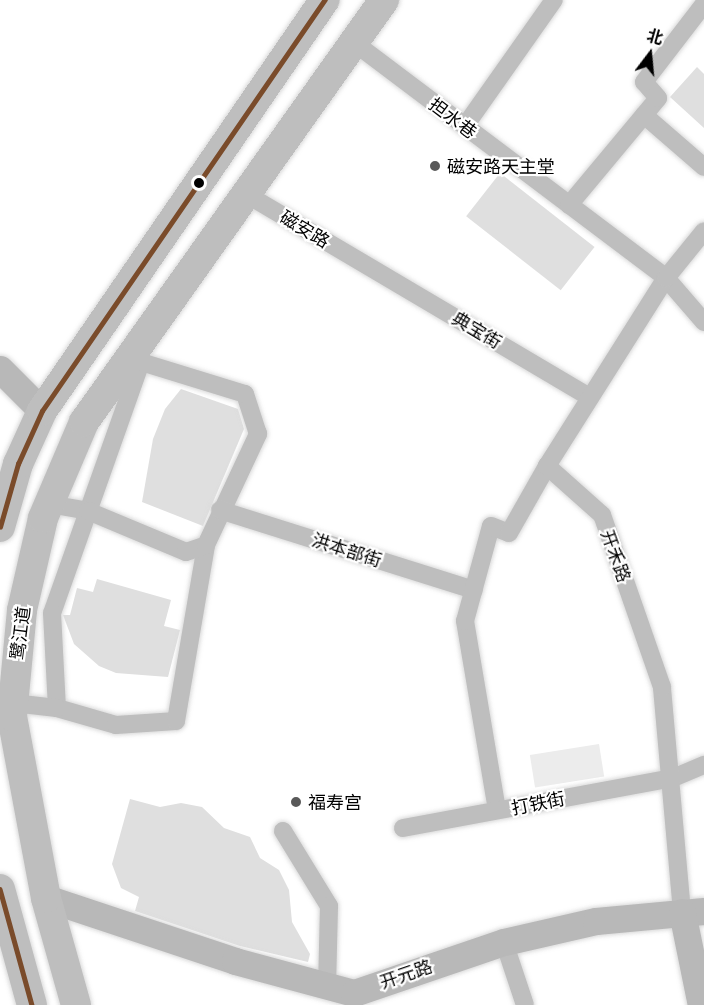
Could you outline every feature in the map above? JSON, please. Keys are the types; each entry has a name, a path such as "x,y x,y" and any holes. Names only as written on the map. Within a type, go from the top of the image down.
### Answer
{"main road":[{"path":"0,527 18,464 42,411 325,0"},
{"name":"鹭江道","path":"76,1005 46,898 13,703 21,610 49,504 84,422 135,361 246,194 356,44 384,0"},
{"path":"0,889 32,1005"}],"street":[{"path":"465,126 554,0"},
{"path":"569,205 658,98 644,82 704,4"},
{"name":"担水巷","path":"356,44 666,278 704,322"},
{"path":"644,115 704,167"},
{"name":"磁安路","path":"246,194 364,264"},
{"path":"497,810 465,621 491,526 509,533 589,397 666,278 704,231"},
{"name":"典宝街","path":"364,264 589,397"},
{"path":"13,703 57,708 117,725 176,721 206,545 220,510 258,434 245,394 135,361 88,511 52,613 57,708"},
{"path":"0,369 42,411"},
{"name":"开禾路","path":"547,466 602,515 662,687 693,911"},
{"path":"49,504 88,511 186,552 206,545"},
{"name":"洪本部街","path":"220,510 474,590"},
{"name":"打铁街","path":"403,828 673,778 704,765"},
{"path":"283,831 329,906 327,987"},
{"name":"开元路","path":"46,898 327,987 354,993 504,942 596,921 693,911"},
{"path":"693,911 701,1005"},
{"path":"504,942 525,1005"}],"shaded area":[{"path":"599,744 604,777 535,788 530,755"}],"building":[{"path":"697,67 704,74 704,128 670,97"},
{"name":"磁安路天主堂","path":"500,173 595,247 561,290 466,216"},
{"path":"181,389 238,409 244,429 203,526 142,502 153,439 165,409"},
{"path":"97,579 171,600 164,626 180,630 168,677 116,673 99,666 74,644 63,615 70,615 77,588 93,592"},
{"path":"130,799 160,807 181,803 202,807 224,828 250,837 260,858 279,870 289,890 292,922 310,954 308,962 240,946 135,911 139,897 121,888 112,864"}],"transit line":[{"path":"0,527 18,464 42,411 325,0"},
{"path":"0,889 32,1005"}],"place":[{"name":"磁安路天主堂","path":"435,166"},
{"name":"福寿宫","path":"296,802"}]}
